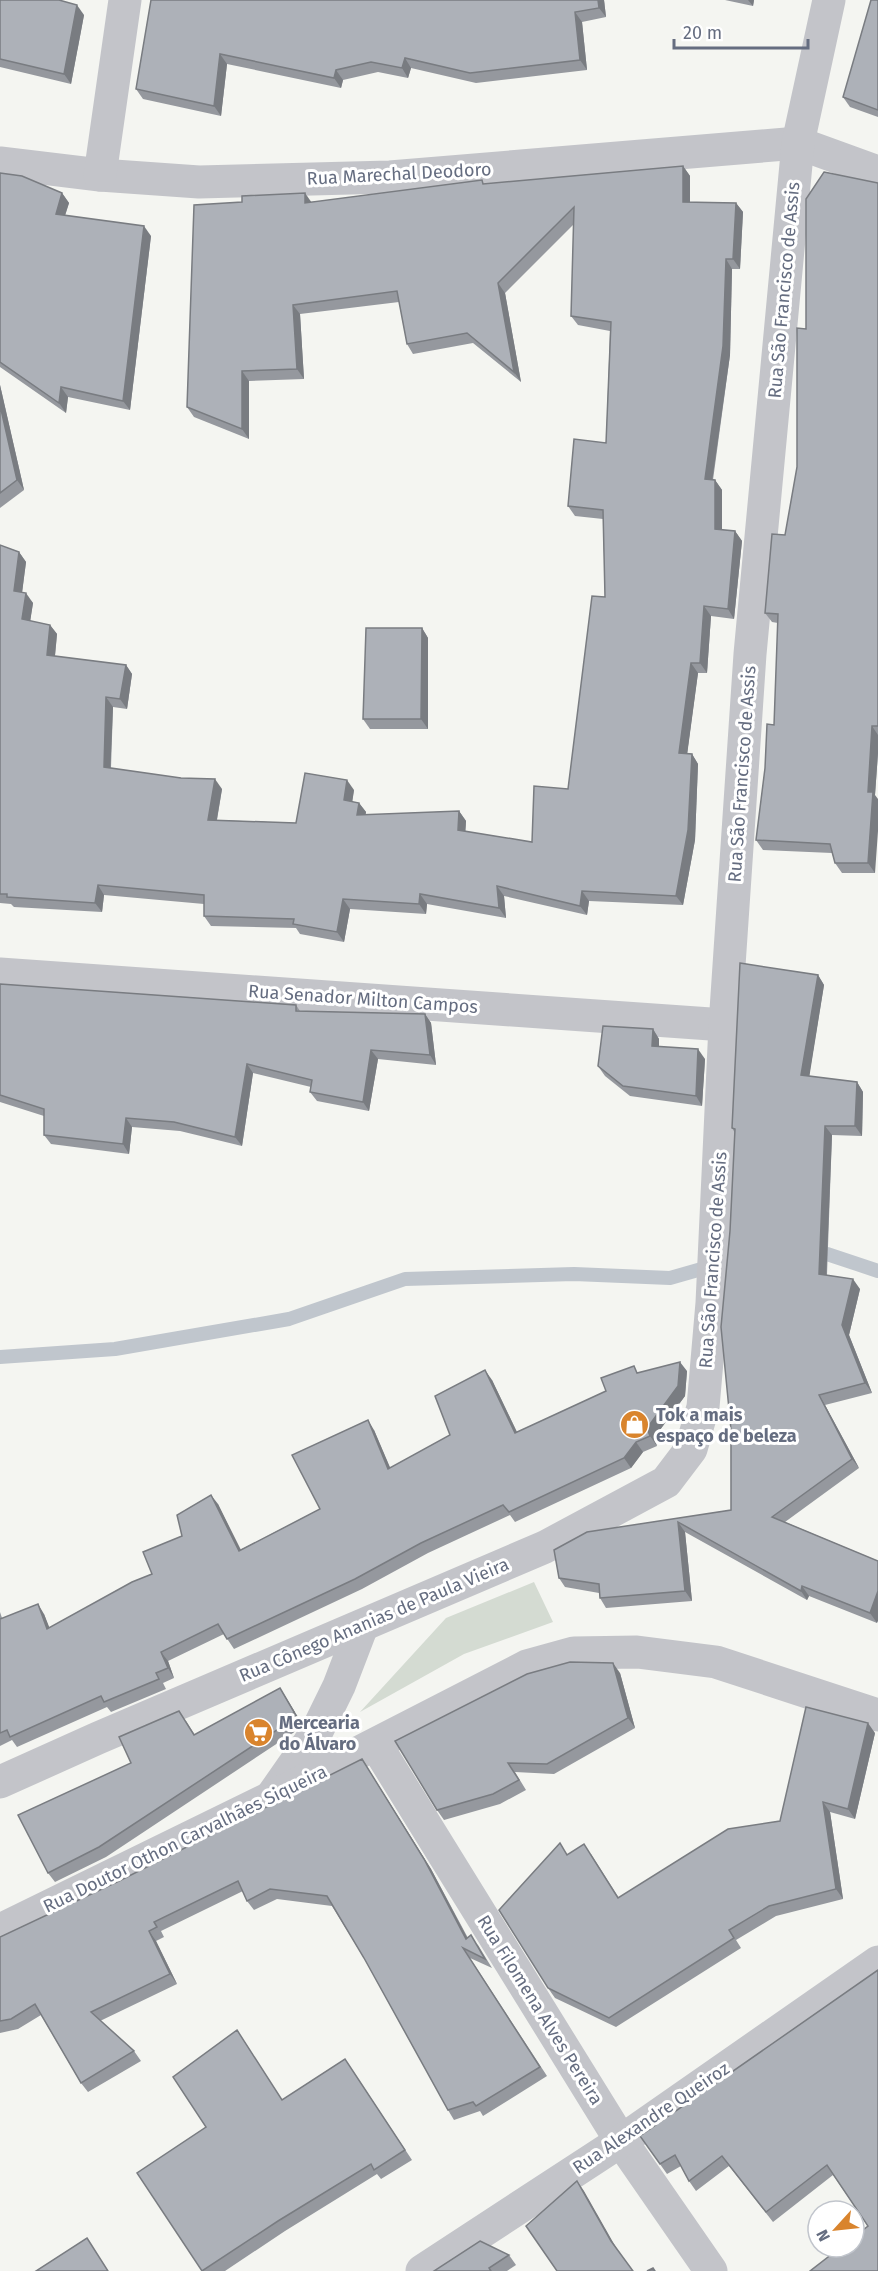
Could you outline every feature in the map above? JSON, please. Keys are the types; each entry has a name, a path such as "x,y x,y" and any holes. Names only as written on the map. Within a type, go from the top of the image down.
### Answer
{"street":[{"path":"100,175 125,0"},
{"name":"Rua São Francisco de Assis","path":"703,1407 712,1303 726,1025 750,654 798,143 829,0"},
{"path":"798,143 878,172"},
{"name":"Rua Marechal Deodoro","path":"0,163 100,175 199,182 390,177 798,143"},
{"name":"Rua Senador Milton Campos","path":"0,974 726,1025"},
{"name":"Rua Cônego Ananias de Paula Vieira","path":"0,1782 545,1547 666,1482 691,1449 703,1407"},
{"path":"270,1798 316,1732 339,1686 362,1626"},
{"name":"Rua Doutor Othon Carvalhães Siqueira","path":"0,1930 376,1745 527,1666 574,1653 637,1652 716,1662 878,1715"},
{"name":"Rua Filomena Alves Pereira","path":"376,1745 621,2140 711,2271"},
{"name":"Rua Alexandre Queiroz","path":"422,2271 621,2140 878,1962"}],"shaded area":[{"path":"534,1582 553,1622 464,1654 360,1712 446,1618"}],"building":[{"path":"0,0 59,0 77,5 64,74 0,59"},
{"path":"151,0 598,0 599,8 575,12 580,60 470,73 405,58 402,68 371,62 336,70 334,78 220,54 214,106 136,89"},
{"path":"871,0 878,0 878,110 843,97"},
{"path":"683,166 683,202 736,203 733,259 726,259 723,346 705,479 715,480 715,529 735,531 728,609 704,606 700,663 691,663 679,753 692,754 688,830 676,896 582,891 580,906 497,886 499,908 420,894 419,904 343,899 337,932 293,924 294,919 204,916 204,895 98,885 95,903 7,897 7,894 0,894 0,545 19,552 14,591 26,593 22,619 50,625 47,655 126,665 120,699 106,697 104,767 181,778 215,779 208,820 296,823 305,773 347,780 344,800 359,803 357,815 459,811 458,830 532,842 534,786 568,789 592,596 605,597 603,510 568,506 574,439 606,443 611,322 571,316 574,207 498,283 514,372 467,333 407,344 397,291 293,305 297,369 242,371 242,429 187,407 194,205 242,202 242,196 305,193 305,203 482,180 483,184"},
{"path":"824,172 878,183 878,726 872,726 868,792 873,792 868,863 835,863 830,844 756,840 765,768 767,724 774,725 778,614 765,613 772,534 785,535 797,467 797,328 806,329 806,199"},
{"path":"0,173 22,176 62,193 56,214 144,226 123,401 61,387 59,403 0,362"},
{"path":"0,405 17,480 0,493"},
{"path":"366,628 422,628 421,719 363,719"},
{"path":"740,963 818,975 801,1075 857,1082 855,1126 825,1126 819,1274 853,1279 842,1325 865,1383 819,1395 852,1459 772,1517 878,1561 878,1591 870,1613 802,1586 801,1591 678,1522 685,1591 600,1598 599,1584 559,1578 554,1550 587,1532 731,1510 731,1430 721,1327 730,1231 735,1129 732,1128"},
{"path":"0,984 296,1005 296,1011 425,1014 430,1055 371,1050 363,1102 310,1092 312,1080 247,1064 235,1137 174,1122 126,1118 123,1144 44,1135 44,1109 0,1095"},
{"path":"603,1026 653,1029 652,1046 698,1049 696,1096 623,1086 598,1066"},
{"path":"680,1362 678,1386 647,1428 650,1436 636,1442 624,1458 509,1512 503,1505 421,1543 355,1579 227,1639 218,1624 161,1652 168,1668 156,1673 159,1679 104,1702 101,1696 10,1737 7,1730 0,1733 0,1619 38,1604 47,1629 132,1582 152,1574 143,1552 182,1536 177,1515 211,1495 239,1551 320,1509 292,1455 368,1420 388,1469 450,1435 435,1396 485,1370 515,1433 606,1391 601,1378 634,1366 637,1373"},
{"path":"570,1662 613,1663 628,1718 547,1764 508,1763 519,1780 493,1794 437,1810 395,1741 527,1674"},
{"path":"280,1688 294,1712 286,1724 99,1847 48,1873 18,1815 131,1763 119,1737 179,1711 194,1735"},
{"path":"806,1707 868,1723 848,1809 823,1802 836,1889 769,1906 729,1930 734,1938 609,2018 548,1988 499,1910 560,1843 567,1855 584,1844 618,1898 728,1829 780,1821"},
{"path":"362,1759 424,1859 466,1939 471,1935 485,1959 463,1948 540,2067 476,2106 473,2102 448,2110 327,1896 270,1889 247,1901 238,1881 154,1922 157,1927 149,1931 170,1974 91,2012 134,2051 81,2083 35,2004 11,2019 0,2021 0,1937 119,1881"},
{"path":"878,1970 878,2271 810,2271 826,2259 866,2259 866,2228 868,2226 866,2199 850,2199 827,2165 766,2212 722,2156 689,2181 675,2155 660,2164 640,2136"},
{"path":"237,2030 282,2100 345,2059 405,2150 374,2170 371,2164 202,2271 137,2173 206,2127 173,2077"},
{"path":"577,2181 611,2241 633,2271 557,2271 526,2226"},
{"path":"87,2238 108,2271 36,2271"},
{"path":"480,2241 509,2255 489,2268 491,2271 434,2271"}],"waterway":[{"path":"811,1254 827,1254 878,1271"},
{"path":"0,1357 115,1349 289,1319 405,1279 574,1274 670,1278 712,1266"}],"place":[{"name":"Tok a mais espaço de beleza","path":"635,1425"},
{"name":"Mercearia do Álvaro","path":"258,1733"}]}
